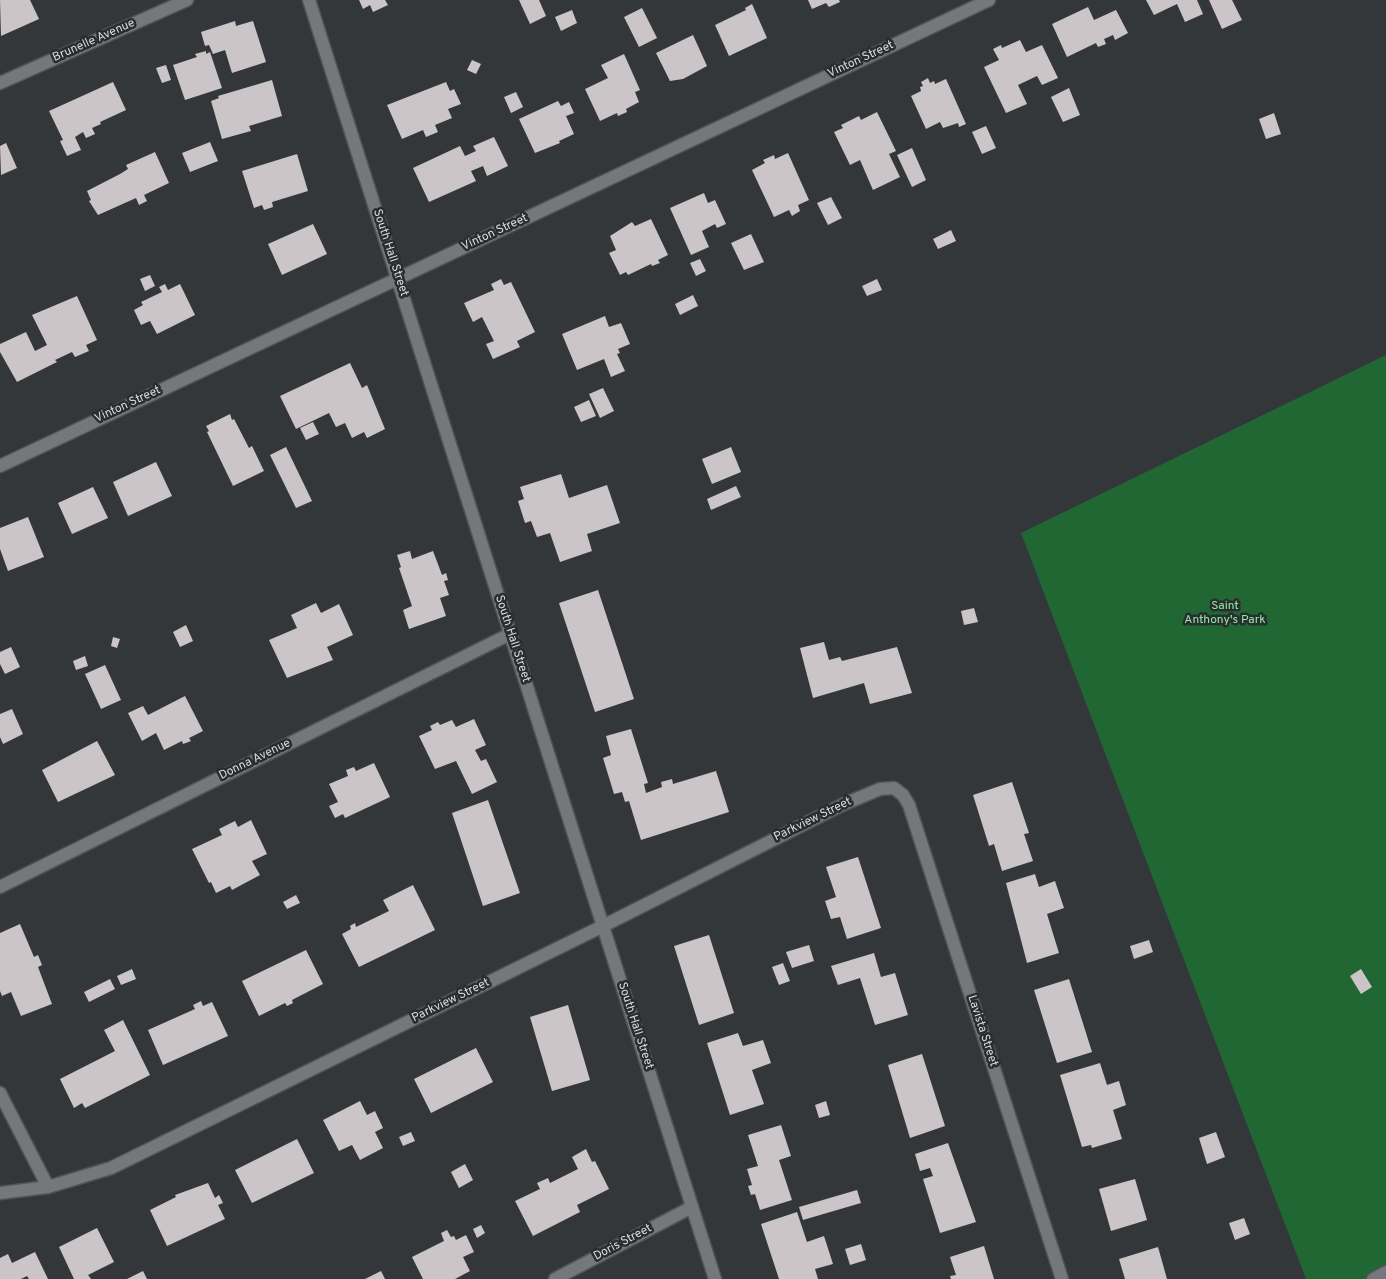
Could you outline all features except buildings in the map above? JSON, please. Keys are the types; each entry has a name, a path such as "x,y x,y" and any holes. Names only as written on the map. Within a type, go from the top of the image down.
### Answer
{"street":[{"name":"Brunelle Avenue","path":"0,83 187,0"},
{"name":"South Hall Street","path":"309,0 715,1279"},
{"name":"Vinton Street","path":"0,466 989,0"},
{"name":"Donna Avenue","path":"0,887 510,634"},
{"name":"Parkview Street","path":"0,1193 48,1187 111,1168 603,926 842,805 880,789 894,788"},
{"name":"Lavista Street","path":"894,788 903,795 909,805 1062,1279"},
{"path":"0,1093 48,1187"},
{"name":"Doris Street","path":"554,1279 692,1207"},
{"path":"1373,1279 1386,1272"}],"green space":[{"name":"Saint Anthony's Park","path":"1386,355 1386,1272 1373,1279 1306,1279 1021,533"}]}
